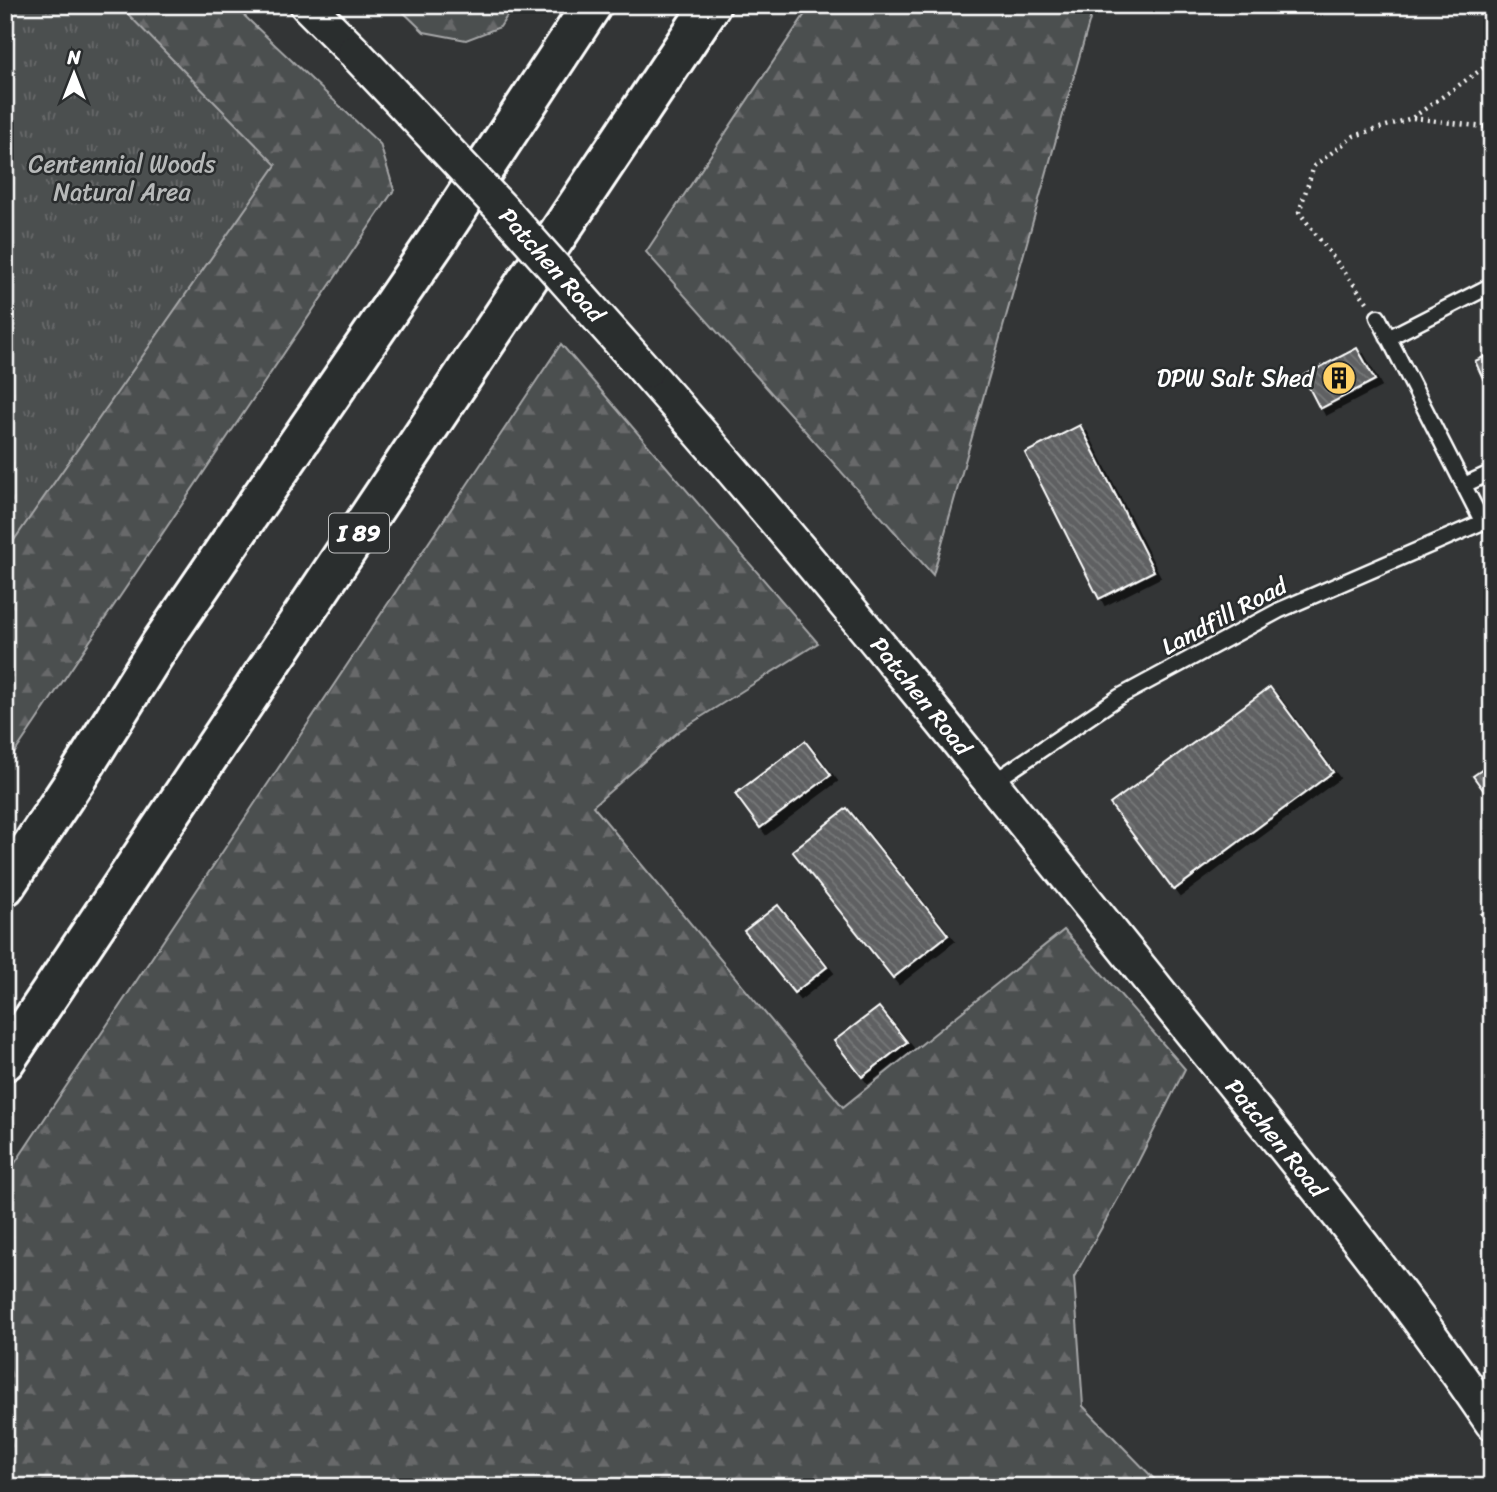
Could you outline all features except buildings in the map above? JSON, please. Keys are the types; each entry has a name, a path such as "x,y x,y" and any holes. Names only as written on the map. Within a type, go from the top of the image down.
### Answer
{"highway":[{"path":"5,886 160,645 439,237 592,5"},
{"name":"I 89","path":"5,1061 711,5"}],"street":[{"name":"Patchen Road","path":"307,5 530,240 834,588 1407,1301 1492,1423"}],"lane":[{"path":"1388,338 1492,285"},
{"path":"1378,317 1464,485 1487,521"},
{"path":"1464,485 1492,472"},
{"name":"Landfill Road","path":"992,783 1119,697 1280,610 1487,521"}],"path":[{"path":"1378,317 1299,212 1314,166 1354,136 1412,118 1492,62"},
{"path":"1412,118 1492,128"}],"green space":[{"path":"5,5 233,5 380,144 394,190 5,767"},
{"name":"Centennial Woods Natural Area","path":"5,5 119,5 276,165 5,553"},
{"path":"396,5 514,5 500,27 466,40 424,32"},
{"path":"811,5 1094,5 933,575 646,252"},
{"path":"561,344 818,643 679,731 593,806 843,1107 1064,930 1185,1069 1133,1172 1074,1277 1083,1406 1162,1487 5,1487 5,1178"}],"place":[{"name":"DPW Salt Shed","path":"1339,378"}]}
